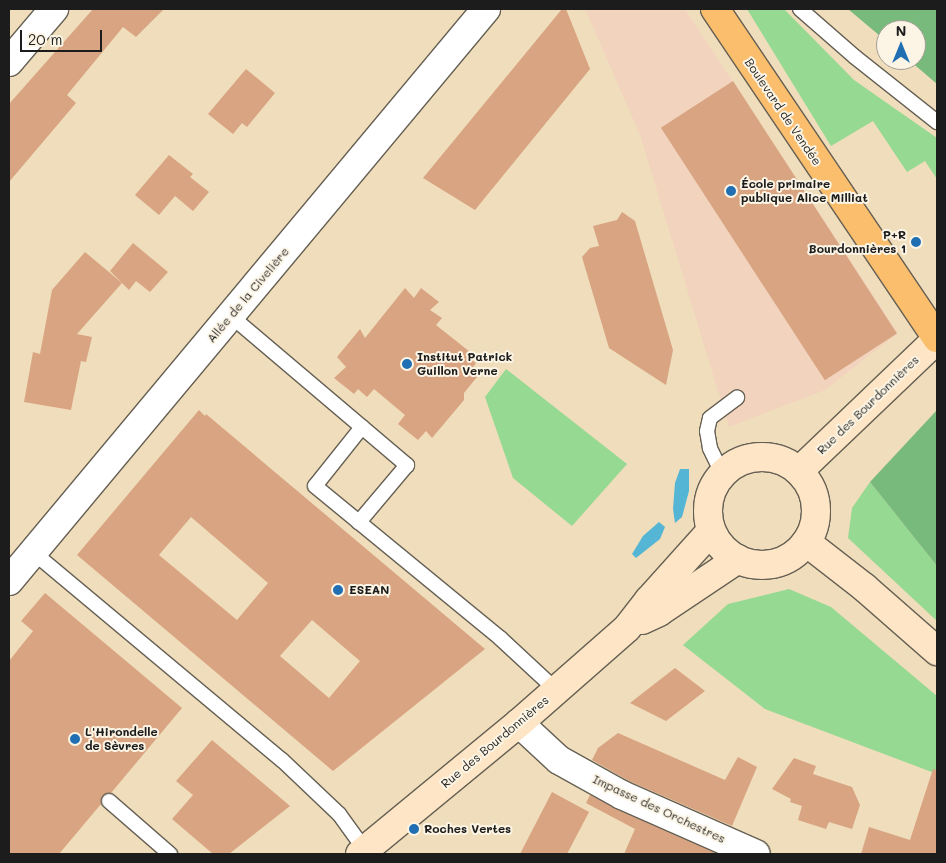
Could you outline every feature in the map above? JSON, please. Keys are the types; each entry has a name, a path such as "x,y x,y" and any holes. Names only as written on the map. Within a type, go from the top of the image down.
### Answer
{"main road":[{"name":"Boulevard de Vendée","path":"715,9 937,339"}],"street":[{"path":"9,62 54,9"},
{"name":"Allée de la Civelière","path":"9,581 486,9"},
{"name":"Rue des Bourdonnières","path":"799,471 937,339"},
{"path":"759,456 780,460 799,471 811,487 816,507 815,524 806,542 790,558 777,563 755,565 738,559 719,545 711,531 708,520 708,500 715,482 722,473 738,461 759,456"},
{"name":"Rue des Bourdonnières","path":"363,852 519,723 628,628 649,600 711,531"},
{"path":"806,542 865,588 937,651"},
{"name":"Rue des Bourdonnières","path":"628,628 658,612 738,559"},
{"name":"Impasse des Orchestres","path":"519,723 559,760 622,795 756,854"}],"lane":[{"path":"800,9 855,58 937,122"},
{"path":"231,316 407,465 359,522"},
{"path":"722,473 710,448 707,431 710,418 737,398"},
{"path":"362,427 315,486 500,638 556,690"},
{"path":"33,552 282,760 339,814 363,852"},
{"path":"109,800 170,854"}],"shaded area":[{"name":"École primaire publique Alice Milliat","path":"585,9 685,9 898,333 825,390 729,427 640,135"}],"green space":[{"path":"747,9 784,9 854,80 937,138 937,179 925,161 907,172 873,121 831,146"},
{"path":"848,9 937,9 937,84 921,70 926,70 926,20 876,20 876,33"},
{"path":"506,369 627,464 572,526 513,478 485,397"},
{"path":"937,410 937,566 870,482"},
{"path":"870,482 937,566 937,621 848,538 852,508"},
{"path":"789,589 831,607 937,696 937,774 765,709 683,645 728,604"}],"water":[{"path":"680,469 689,469 689,491 682,517 675,523 673,509 675,483"},
{"path":"659,522 665,527 660,539 636,558 632,554 643,536"}],"building":[{"path":"93,9 164,9 136,37 123,27 67,95 76,103 9,182 9,104"},
{"path":"562,9 566,9 590,69 475,210 423,178"},
{"path":"246,69 275,93 247,127 242,123 233,134 208,114"},
{"path":"733,81 897,333 825,380 661,128"},
{"path":"169,155 193,174 190,177 209,192 193,211 175,196 159,215 135,195"},
{"path":"622,212 635,221 673,350 666,385 609,348 582,257 590,248 599,246 593,226 617,220"},
{"path":"133,243 168,272 150,292 136,281 129,290 110,271"},
{"path":"85,252 122,283 77,334 92,337 86,362 81,361 71,410 24,402 33,352 40,354 52,290"},
{"name":"Institut Patrick Guillon Verne","path":"405,288 414,298 421,288 439,302 430,310 442,318 436,325 470,352 466,356 476,363 469,373 477,377 464,393 464,400 432,438 426,431 418,440 398,424 405,415 374,389 367,397 358,389 354,394 334,378 346,367 337,357 360,329 365,338"},
{"name":"ESEAN","path":"199,410 485,649 333,771 77,555","holes":["191,517 268,583 237,620 159,555","312,620 360,661 329,698 280,656"]},
{"name":"L'Hirondelle de Sèvres","path":"45,593 182,708 111,793 102,796 101,804 59,854 9,854 9,661 33,631 21,621"},
{"path":"675,668 705,691 666,721 630,703"},
{"path":"618,733 725,780 738,757 757,767 732,826 629,781 592,760 598,748"},
{"path":"212,740 290,806 229,854 213,854 172,819 193,795 176,781"},
{"path":"794,758 816,766 813,774 852,787 860,805 852,829 829,822 826,829 798,820 802,806 790,802 791,799 772,789"},
{"path":"933,769 937,770 937,854 861,854 869,827 910,840"},
{"path":"552,792 589,812 567,854 520,854"},
{"path":"590,795 616,809 718,854 624,854 635,829 586,803"}],"place":[{"name":"École primaire publique Alice Milliat","path":"731,191"},
{"name":"P+R Bourdonnières 1","path":"916,242"},
{"name":"Institut Patrick Guillon Verne","path":"407,364"},
{"name":"ESEAN","path":"338,590"},
{"name":"L'Hirondelle de Sèvres","path":"75,739"},
{"name":"Roches Vertes","path":"414,829"}]}
